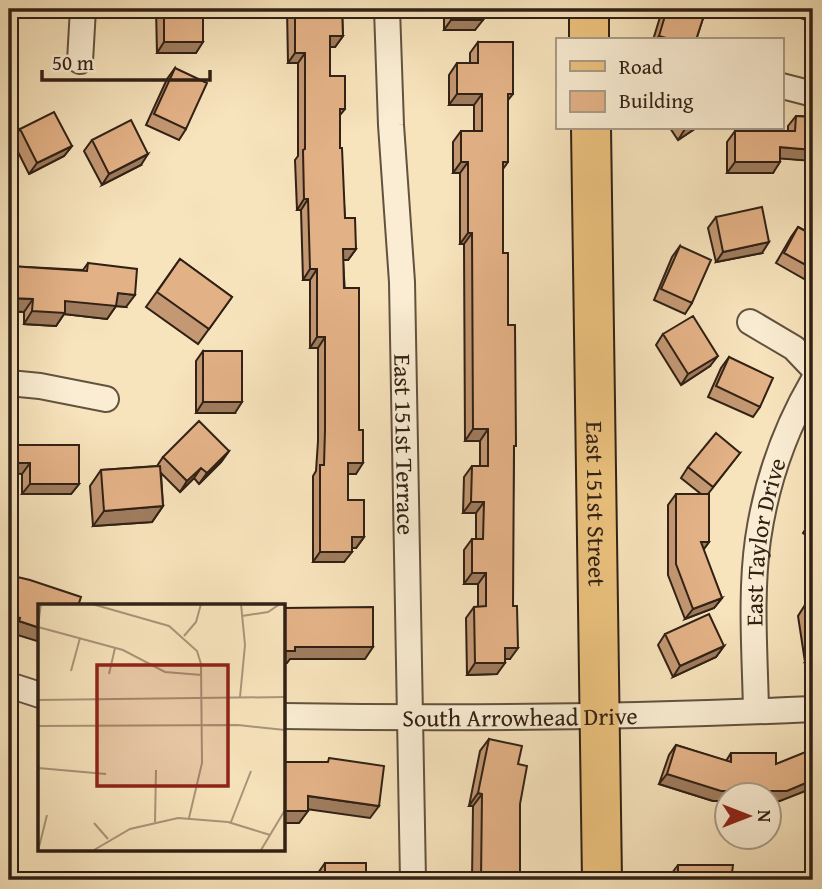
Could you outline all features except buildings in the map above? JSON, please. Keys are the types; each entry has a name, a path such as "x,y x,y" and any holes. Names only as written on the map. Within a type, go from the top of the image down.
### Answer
{"main road":[{"path":"589,9 589,38"},
{"name":"East 151st Street","path":"591,130 602,880"}],"street":[{"path":"80,61 83,9"},
{"name":"East 151st Terrace","path":"387,9 391,125 402,282 413,880"},
{"path":"784,87 813,94"},
{"path":"750,322 794,348 813,368"},
{"name":"East Taylor Drive","path":"756,711 755,582 758,539 776,463 801,403 813,382"},
{"path":"9,383 106,399"},
{"path":"9,685 38,694"},
{"name":"South Arrowhead Drive","path":"285,716 411,718 813,709"}]}
